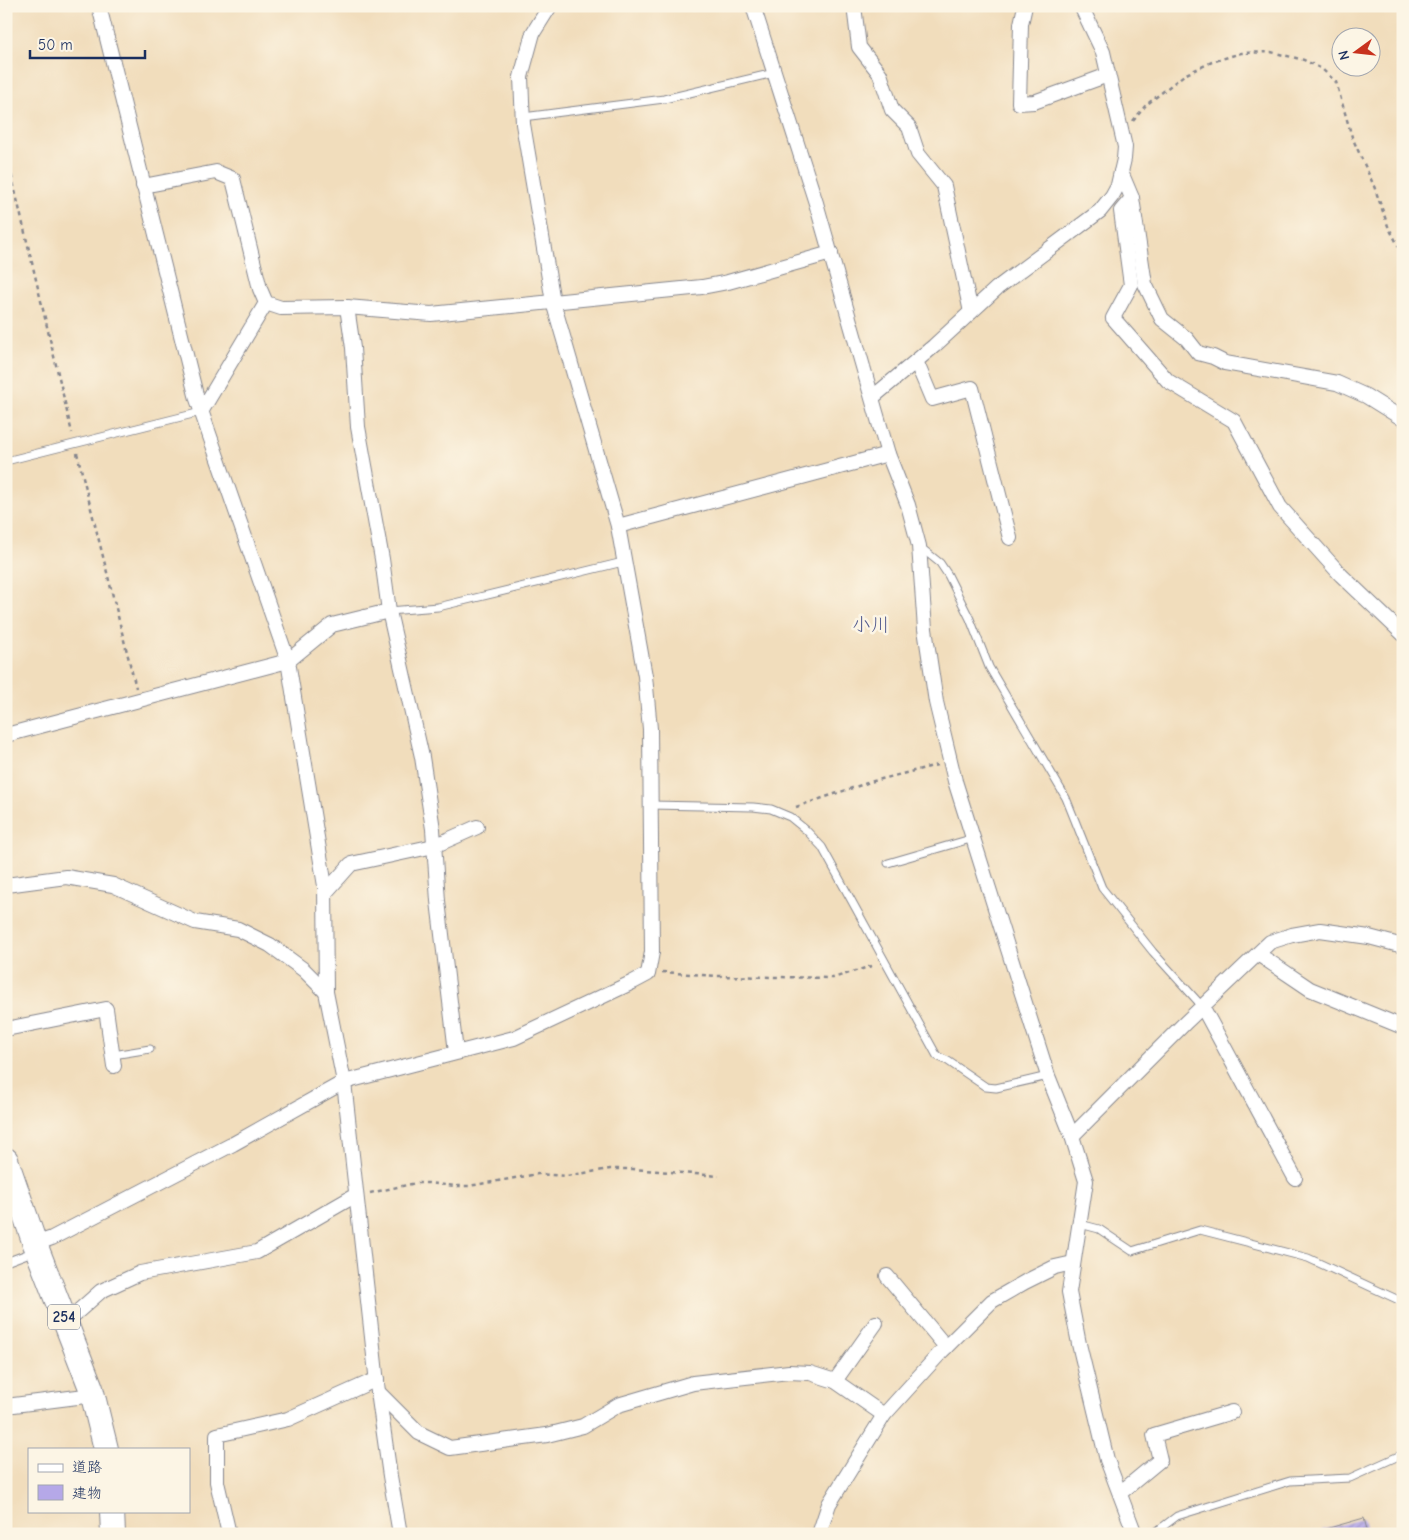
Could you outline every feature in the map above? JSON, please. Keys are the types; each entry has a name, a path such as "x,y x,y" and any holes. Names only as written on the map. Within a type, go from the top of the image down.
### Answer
{"highway":[{"name":"254","path":"6,1160 36,1247 93,1395 106,1448"},
{"path":"112,1512 114,1534"}],"street":[{"path":"99,6 201,412 288,661 326,892 326,992 344,1082 378,1385 400,1534"},
{"path":"36,1247 233,1144 344,1082 514,1038 648,974 652,952 649,710 645,676 618,526 553,302 523,118 521,77 533,33 550,6"},
{"path":"753,6 816,203 888,454 908,505 919,546 925,629 936,702 950,762 1048,1076 1072,1136 1086,1181 1069,1292 1079,1344 1107,1460 1135,1534"},
{"path":"854,6 859,47 880,74 892,110 909,127 918,154 944,186 971,312"},
{"path":"1025,6 1021,24 1019,103 1034,102 1108,75"},
{"path":"873,397 998,288 1100,211 1112,196 1121,172 1125,148 1123,134 1103,52 1081,6"},
{"path":"143,186 216,172 233,179 260,289 266,303 281,308 347,307 431,314 702,288 831,254"},
{"path":"1121,172 1132,198 1145,284 1162,319 1187,339 1198,352 1225,363 1336,383 1366,396 1403,419"},
{"path":"1132,198 1121,211 1131,285 1112,318 1168,381 1234,421 1280,507 1341,575 1403,634"},
{"path":"201,412 266,303"},
{"path":"347,307 353,348 358,427 382,559 389,611 422,757 434,846 438,901 456,1052"},
{"path":"916,361 932,399 972,388 1010,538"},
{"path":"618,526 888,454"},
{"path":"6,735 288,661 332,624 389,611"},
{"path":"326,892 352,864 434,846 477,827"},
{"path":"6,884 66,877 113,885 195,922 238,930 270,945 304,970 326,992"},
{"path":"1072,1136 1202,1006 1270,942 1292,935 1320,930 1369,936 1403,946"},
{"path":"1258,954 1310,989 1403,1027"},
{"path":"1202,1006 1295,1178"},
{"path":"6,1029 106,1009 114,1060"},
{"path":"66,1322 101,1291 140,1273 257,1252 356,1195"},
{"path":"819,1534 829,1504 884,1415 946,1347 992,1301 1024,1282 1055,1267 1073,1263"},
{"path":"887,1276 946,1347"},
{"path":"835,1381 876,1323"},
{"path":"378,1385 419,1433 450,1448 547,1435 583,1426 618,1405 692,1383 789,1372 810,1373 835,1381 884,1415"},
{"path":"228,1534 218,1482 217,1435 288,1419 378,1385"},
{"path":"6,1406 93,1395"},
{"path":"1120,1493 1160,1460 1154,1435 1232,1412"}],"lane":[{"path":"523,118 664,99 774,73"},
{"path":"6,461 201,412"},
{"path":"919,546 940,563 948,575 970,619 989,667 1066,798 1102,888 1153,952 1202,1006"},
{"path":"389,611 438,607 623,562"},
{"path":"650,805 753,807 771,809 790,817 822,847 937,1056 948,1061 986,1087 996,1088 1048,1076"},
{"path":"888,863 974,838"},
{"path":"114,1060 150,1049"},
{"path":"1080,1224 1099,1229 1132,1251 1200,1230 1308,1258 1403,1302"},
{"path":"6,1262 36,1247"},
{"path":"1153,1534 1177,1516 1290,1482 1350,1478 1403,1454"}],"path":[{"path":"1123,134 1146,105 1184,75 1212,62 1241,53 1271,52 1304,60 1322,68 1336,82 1352,137 1374,186 1388,226 1400,249 1403,250"},
{"path":"6,152 75,444 139,700"},
{"path":"784,814 794,808 870,782 950,762"},
{"path":"649,967 661,972 717,976 833,978 884,962"},
{"path":"356,1195 416,1183 428,1182 469,1186 538,1174 566,1176 610,1169 719,1176"}],"building":[{"path":"1364,1518 1368,1534 1322,1534 1322,1530"}],"district":[{"name":"小川","path":"871,624"}]}
